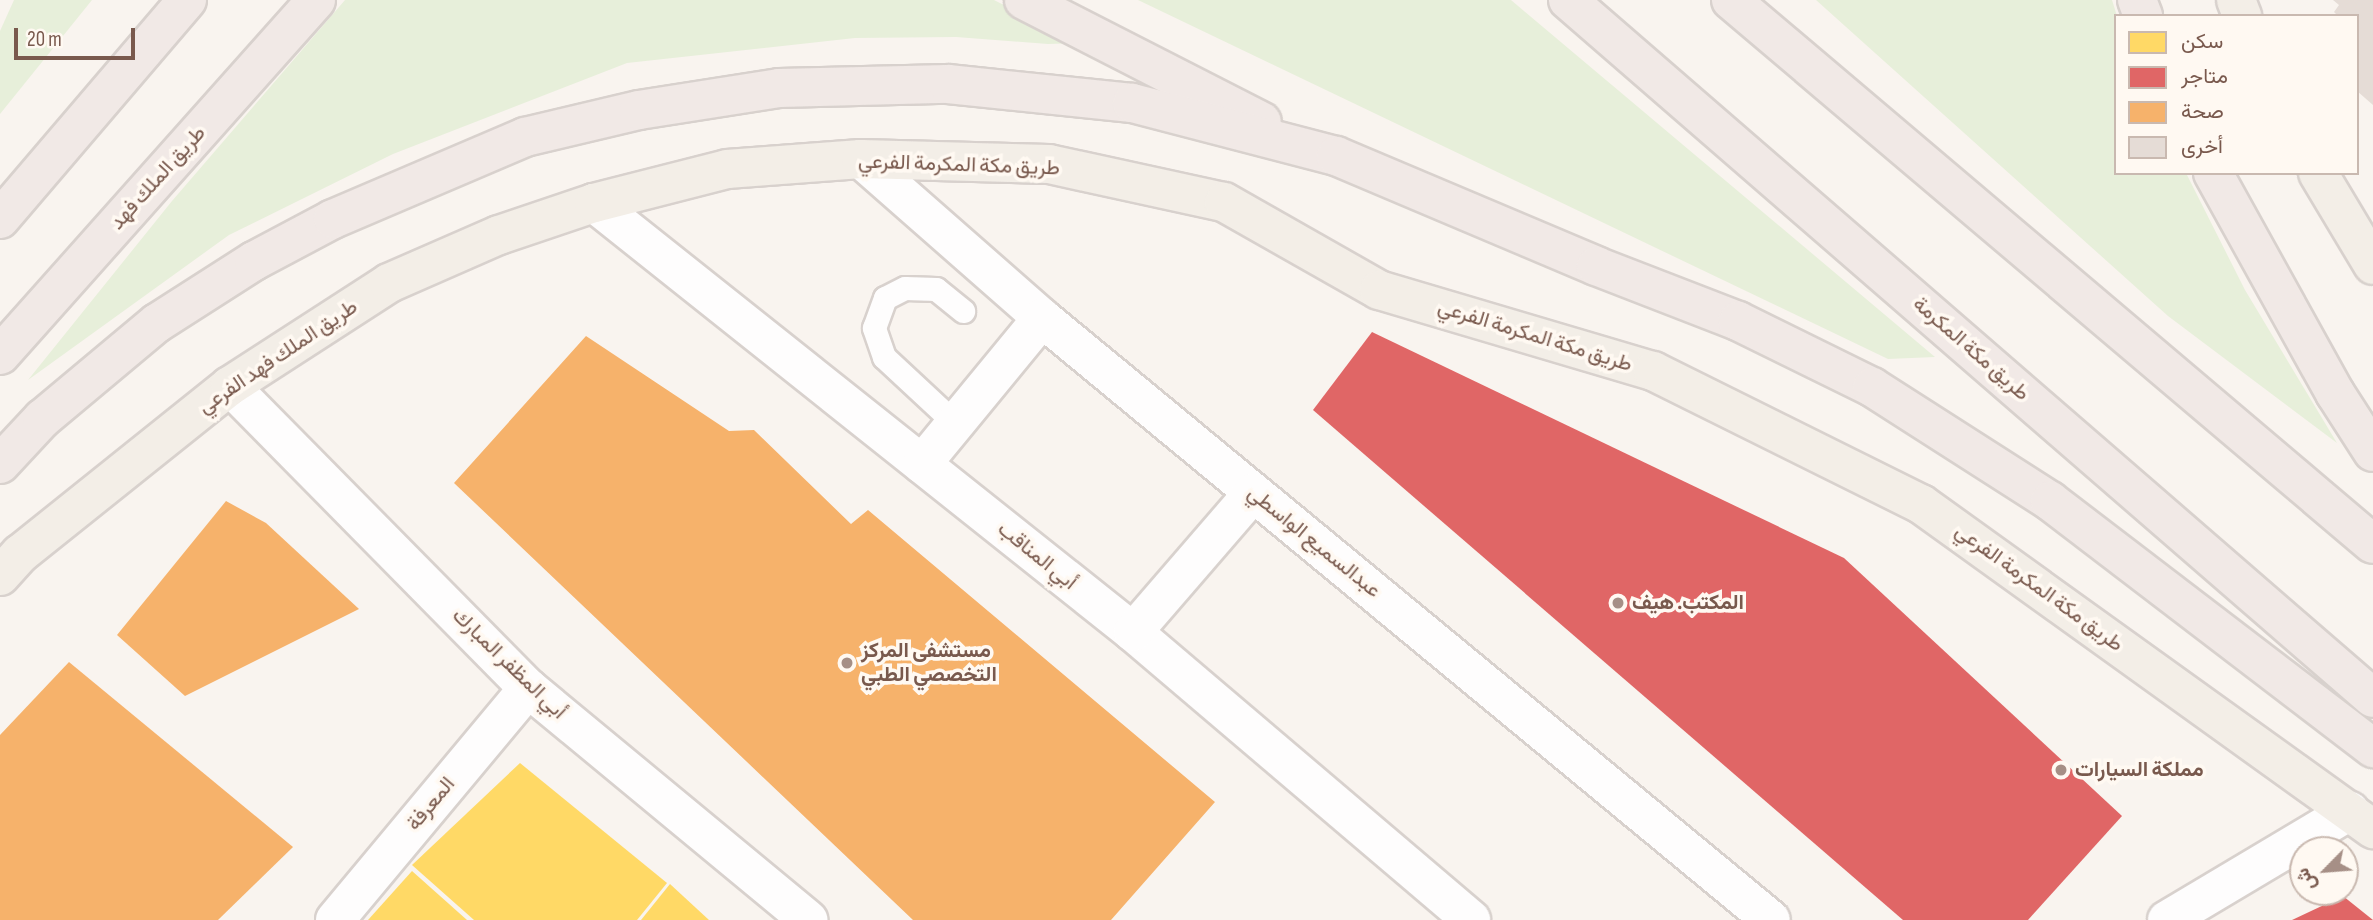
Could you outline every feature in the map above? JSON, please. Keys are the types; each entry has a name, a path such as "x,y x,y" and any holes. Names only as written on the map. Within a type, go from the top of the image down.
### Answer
{"highway":[{"path":"0,219 187,0"},
{"name":"طريق الملك فهد","path":"0,355 316,0"},
{"path":"1024,0 1202,88 1251,117 1336,156 1596,266 1738,321 1872,387 2050,501 2373,748"},
{"name":"طريق مكة المكرمة","path":"1568,0 2373,698"},
{"path":"1731,0 2373,544"},
{"path":"0,464 42,419 157,323 254,261 333,219 525,137 639,110 779,88 948,84 1132,103 1336,156"},
{"path":"2214,175 2335,393 2373,452"}],"main road":[{"name":"طريق مكة المكرمة الفرعي","path":"594,203 727,169 861,159 1049,164 1224,202 1379,290 1653,371 1921,503 2361,820"},
{"path":"2319,175 2373,265"},
{"name":"طريق الملك فهد الفرعي","path":"0,576 20,554 230,386 389,283 499,235 594,203"}],"street":[{"name":"عبدالسميع الواسطي","path":"861,159 1042,318 1751,914"},
{"name":"أبي المناقب","path":"594,203 1133,632 1471,920"},
{"path":"922,464 1042,318"},
{"name":"أبي المظفر المبارك","path":"230,386 528,688 808,920"},
{"path":"1133,632 1253,493"},
{"name":"المعرفة","path":"335,920 528,688"},
{"path":"2167,920 2361,820"}],"lane":[{"path":"956,424 884,357 874,328 885,298 905,288 936,289 962,311"}],"green space":[{"path":"14,0 92,0 0,114 0,31"},
{"path":"345,0 994,0 1079,43 1048,44 956,37 855,38 627,63 393,154 229,235 28,380 172,201"},
{"path":"1138,0 1511,0 1935,357 1888,359"},
{"path":"1816,0 2112,0 2116,14 2114,14 2114,175 2187,175 2245,290 2337,443 2168,316"}],"building: سكن":[{"path":"520,763 667,883 637,920 474,920 412,865"},
{"path":"412,871 467,920 368,920"},
{"path":"670,884 709,920 641,920"}],"building: متاجر":[{"path":"1372,332 1844,558 2122,816 2028,920 1903,920 1313,410"},
{"path":"2322,906 2356,906 2373,920 2292,920"}],"building: صحة":[{"name":"مستشفى المركز التخصصي الطبي","path":"586,336 729,431 754,430 851,524 868,510 1215,802 1111,920 913,920 454,483"},
{"path":"226,501 266,523 359,609 185,696 117,635"},
{"path":"69,662 293,847 218,920 0,920 0,735"}],"building: أخرى":[{"path":"2333,0 2373,0 2373,105 2359,93 2359,14 2336,14 2334,12 2339,5"}],"place":[{"name":"المكتب. هيف","path":"1618,603"},
{"name":"مستشفى المركز التخصصي الطبي","path":"847,663"},
{"name":"مملكة السيارات","path":"2061,770"}]}
